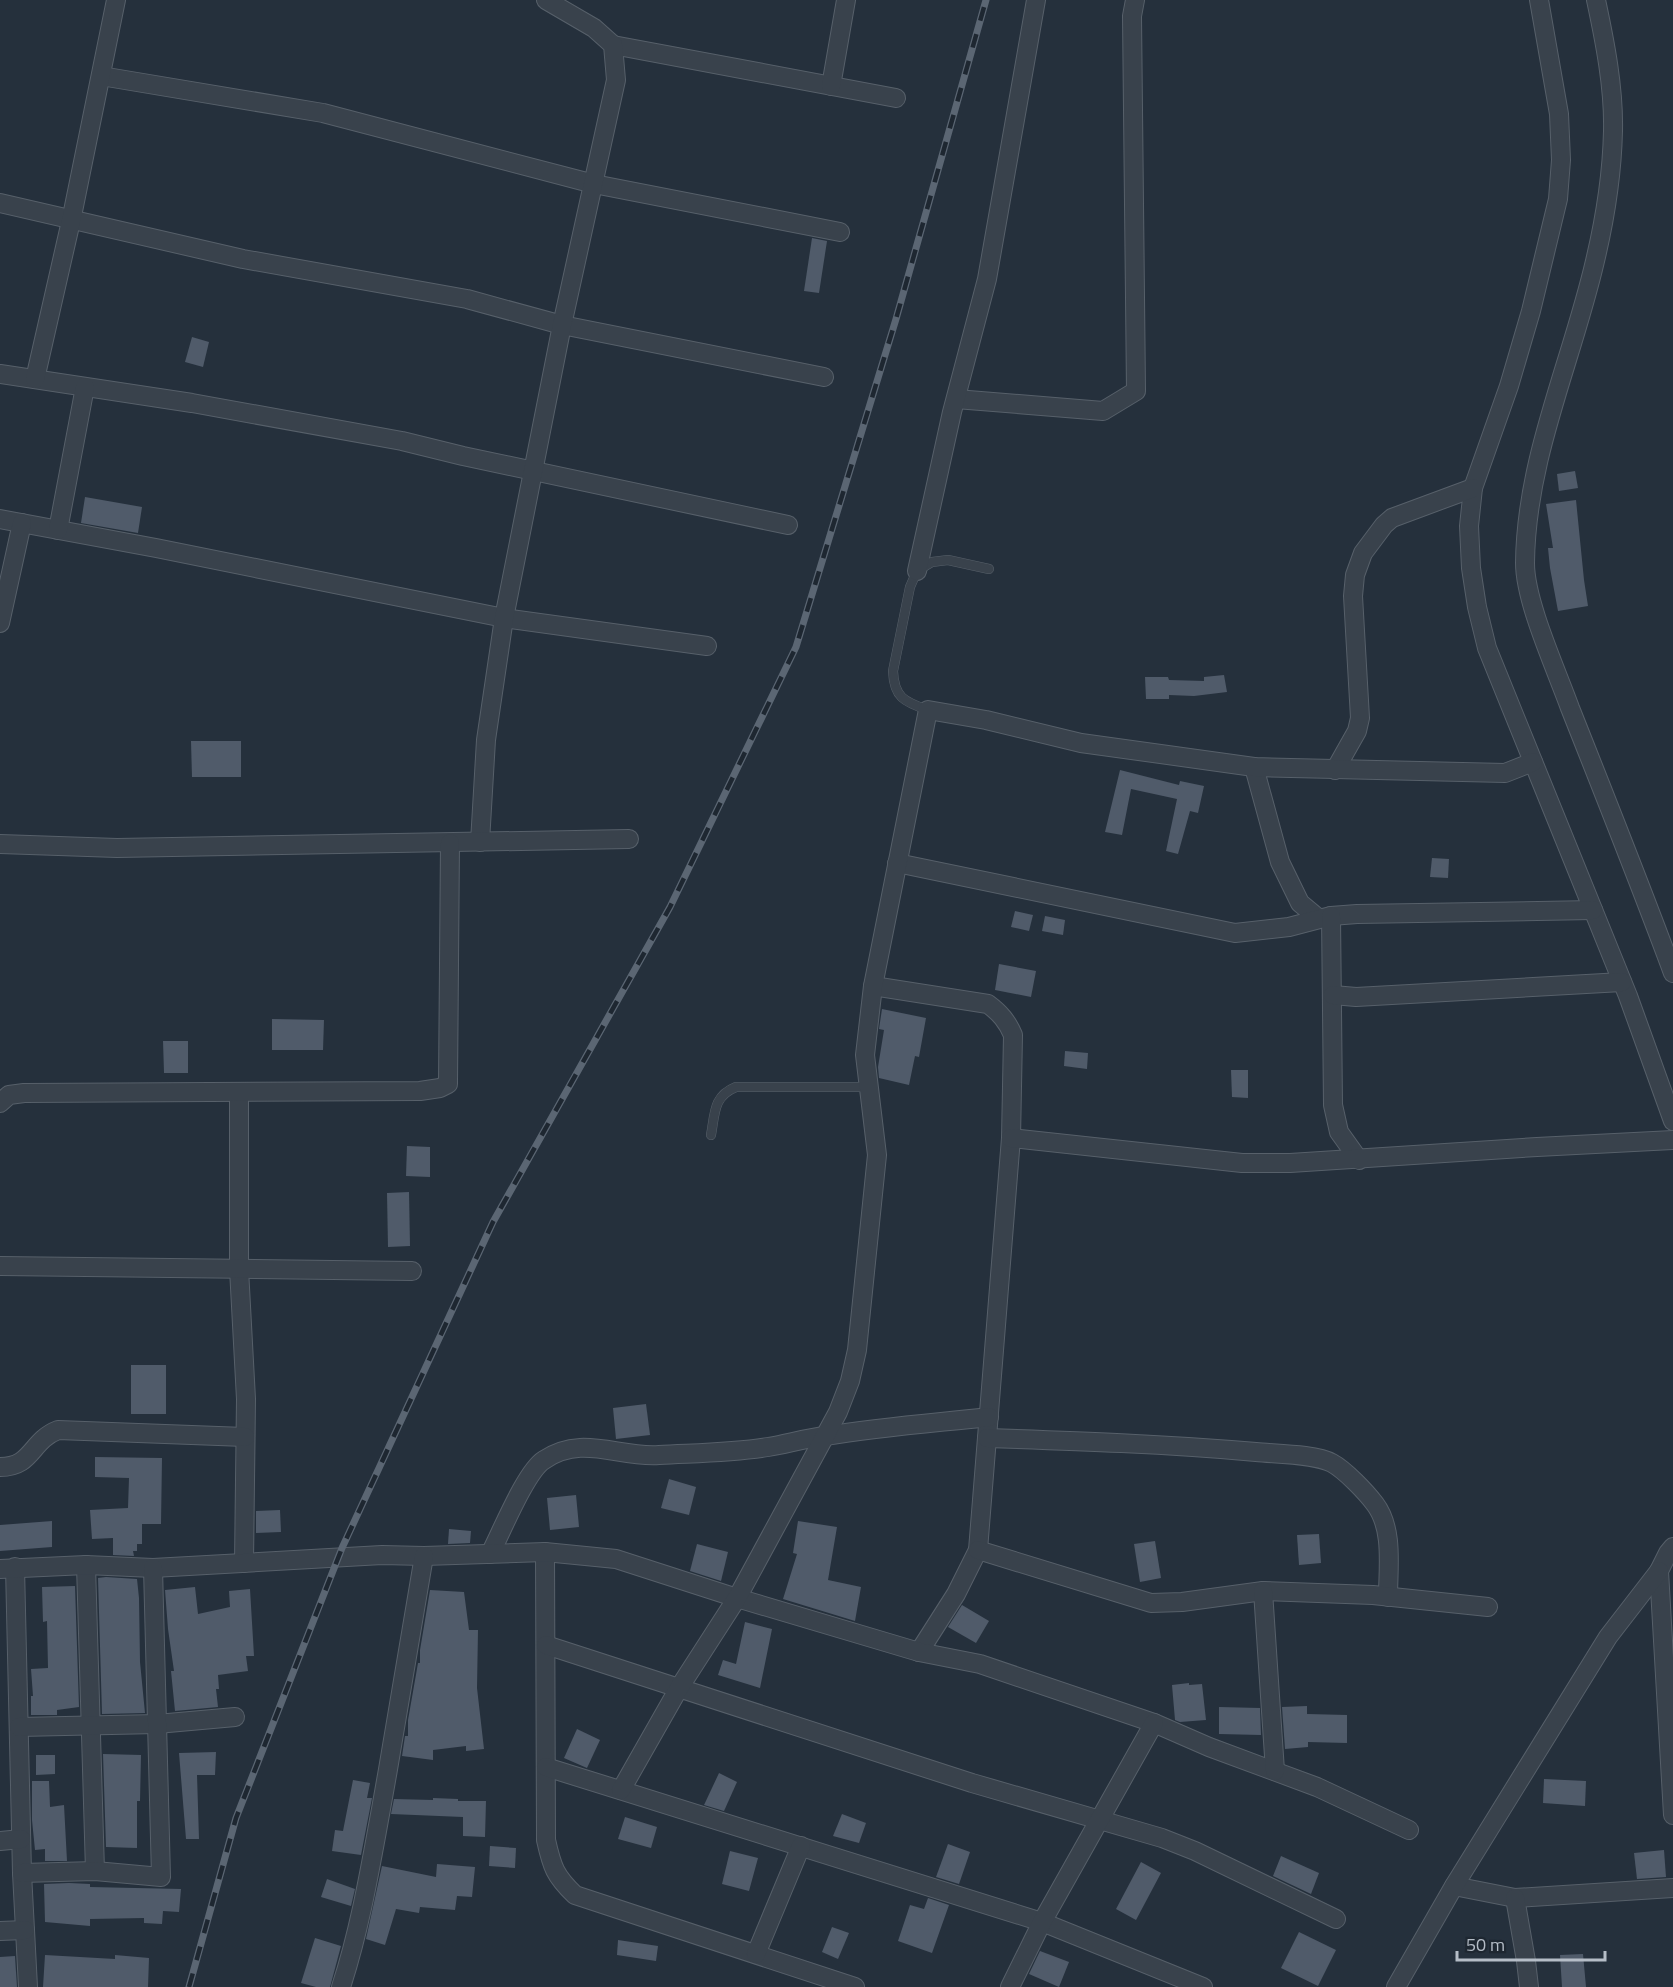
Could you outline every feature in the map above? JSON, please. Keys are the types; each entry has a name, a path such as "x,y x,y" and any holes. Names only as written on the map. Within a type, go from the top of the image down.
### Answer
{"street":[{"path":"35,379 72,221 116,0"},
{"path":"546,0 594,28 614,45 896,98"},
{"path":"831,86 846,0"},
{"path":"917,571 956,399 987,279 1036,0"},
{"path":"956,399 1103,411 1136,391 1132,16 1135,0"},
{"path":"1539,0 1559,114 1561,160 1558,199 1531,311 1509,386 1473,488 1469,526 1471,567 1477,607 1487,648 1622,982 1673,1121"},
{"path":"1596,0 1611,98 1613,128 1609,186 1595,262 1537,464 1526,531 1525,567 1532,601 1553,662 1673,973"},
{"path":"480,842 486,740 504,618 562,325 616,80 614,45"},
{"path":"101,76 323,113 594,184 840,232"},
{"path":"0,203 243,259 467,299 562,325 824,377"},
{"path":"0,374 192,403 402,441 788,525"},
{"path":"58,530 85,387"},
{"path":"1335,770 1357,731 1360,718 1353,596 1357,564 1384,525 1392,518 1473,488"},
{"path":"0,519 504,618 707,646"},
{"path":"0,623 22,523"},
{"path":"621,1790 679,1688 737,1599 838,1412 850,1381 857,1350 877,1155 865,1054 873,986 928,710 986,720 1081,743 1254,767 1505,773 1533,762"},
{"path":"1254,767 1280,862 1300,903 1325,917"},
{"path":"0,844 117,848 629,839"},
{"path":"0,1103 9,1095 24,1093 420,1091 440,1088 448,1084 450,843"},
{"path":"897,863 1235,933 1289,927 1325,917 1593,910"},
{"path":"1325,917 1333,995 1335,1121 1339,1132 1359,1160"},
{"path":"1333,995 1356,997 1622,982"},
{"path":"873,986 988,1004 1008,1022 1013,1035 1011,1138 978,1550 956,1594 919,1652"},
{"path":"238,1093 239,1269 246,1399 244,1563"},
{"path":"1011,1138 1242,1163 1290,1164 1673,1140"},
{"path":"0,1266 412,1271"},
{"path":"490,1554 529,1478 542,1461 565,1449 594,1446 655,1456 767,1448 825,1436 988,1417"},
{"path":"0,1467 19,1464 47,1434 57,1430 245,1437"},
{"path":"987,1438 1165,1444 1302,1456 1331,1463 1347,1475 1376,1505 1381,1515 1388,1542 1388,1597"},
{"path":"1396,1987 1454,1886 1608,1637 1659,1571 1673,1547"},
{"path":"978,1550 1151,1603 1182,1602 1263,1591 1388,1597 1488,1607"},
{"path":"545,1552 546,1840 553,1869 561,1881 575,1895 855,1987"},
{"path":"28,1987 22,1873 19,1727 7,1568 86,1565 153,1568 382,1555 545,1552 616,1559 737,1599 919,1652 980,1664 1154,1723 1209,1747 1317,1787 1409,1830"},
{"path":"341,1987 353,1949 365,1895 402,1695 423,1556"},
{"path":"86,1565 95,1871"},
{"path":"22,1873 95,1871 161,1877 153,1568"},
{"path":"1659,1571 1673,1815"},
{"path":"1263,1591 1275,1771"},
{"path":"546,1646 972,1783 1162,1838 1195,1851 1336,1919"},
{"path":"19,1727 157,1725 235,1717"},
{"path":"1010,1987 1042,1922 1154,1723"},
{"path":"546,1767 1042,1922 1203,1987"},
{"path":"0,1841 21,1839"},
{"path":"756,1954 801,1846"},
{"path":"1454,1886 1515,1898 1673,1888"},
{"path":"1515,1898 1529,1987"},
{"path":"0,1931 25,1930"}],"lane":[{"path":"928,710 909,704 897,693 893,683 893,671 910,587 917,571 932,562 948,560 989,569"},
{"path":"711,1135 717,1101 727,1091 736,1087 869,1087"}],"building":[{"path":"812,238 827,241 819,293 804,291"},
{"path":"192,337 209,342 203,367 185,362"},
{"path":"1575,471 1578,488 1559,491 1557,474"},
{"path":"85,497 142,507 138,533 81,523"},
{"path":"1576,500 1588,606 1558,611 1550,568 1548,548 1553,548 1546,504"},
{"path":"1224,675 1227,692 1194,696 1169,695 1169,699 1146,699 1145,677 1204,681 1204,677"},
{"path":"191,741 241,741 241,777 192,777"},
{"path":"1120,770 1179,785 1180,781 1204,786 1198,813 1190,811 1178,854 1166,851 1177,799 1131,789 1122,835 1105,832"},
{"path":"1432,858 1449,859 1448,878 1430,877"},
{"path":"1015,911 1033,915 1029,931 1011,927"},
{"path":"1045,916 1065,920 1063,935 1042,931"},
{"path":"999,964 1036,971 1031,997 995,990"},
{"path":"882,1009 926,1018 919,1057 915,1056 909,1085 879,1078 878,1067 884,1030 879,1029"},
{"path":"272,1019 324,1020 323,1050 272,1050"},
{"path":"163,1041 188,1041 188,1073 164,1073"},
{"path":"1065,1051 1088,1053 1087,1069 1064,1066"},
{"path":"1231,1070 1248,1070 1248,1098 1232,1097"},
{"path":"407,1146 430,1147 430,1177 406,1176"},
{"path":"409,1192 410,1246 388,1247 387,1193"},
{"path":"131,1365 166,1365 166,1414 131,1414"},
{"path":"646,1404 650,1435 616,1439 613,1408"},
{"path":"95,1457 162,1458 161,1524 142,1524 142,1544 137,1544 137,1551 133,1551 134,1556 113,1555 113,1538 92,1539 90,1510 128,1508 129,1478 95,1477"},
{"path":"669,1479 696,1487 689,1515 661,1508"},
{"path":"576,1495 579,1527 550,1530 547,1498"},
{"path":"280,1510 281,1532 256,1533 256,1511"},
{"path":"52,1521 52,1547 0,1551 0,1525"},
{"path":"798,1521 837,1527 828,1580 861,1587 855,1621 783,1599 797,1554 793,1553"},
{"path":"449,1529 471,1531 470,1543 448,1544"},
{"path":"1319,1534 1321,1563 1299,1565 1297,1535"},
{"path":"1155,1541 1161,1578 1140,1582 1134,1544"},
{"path":"697,1544 728,1552 721,1581 690,1571"},
{"path":"98,1578 137,1579 140,1662 145,1713 102,1714"},
{"path":"75,1586 79,1707 57,1710 57,1715 31,1715 31,1696 33,1696 31,1669 48,1668 47,1621 43,1622 42,1587"},
{"path":"195,1587 198,1614 230,1607 229,1591 250,1589 254,1656 246,1656 248,1671 218,1675 219,1689 216,1689 218,1707 175,1711 171,1671 174,1671 165,1590"},
{"path":"430,1590 464,1592 469,1630 478,1630 477,1688 484,1749 466,1751 466,1746 433,1750 433,1760 402,1756 405,1736 408,1736 408,1720 418,1663 420,1663"},
{"path":"962,1605 989,1621 976,1643 948,1627"},
{"path":"745,1622 772,1629 760,1688 718,1675 723,1660 736,1664"},
{"path":"1189,1683 1189,1685 1202,1684 1206,1720 1180,1722 1175,1720 1172,1685"},
{"path":"1307,1706 1307,1714 1347,1715 1347,1743 1308,1742 1308,1747 1285,1749 1282,1707"},
{"path":"1219,1707 1260,1708 1261,1735 1219,1734"},
{"path":"577,1729 600,1740 587,1768 564,1758"},
{"path":"216,1752 215,1775 197,1775 199,1839 186,1839 179,1753"},
{"path":"103,1754 141,1755 140,1801 137,1801 137,1848 106,1847"},
{"path":"36,1755 55,1755 55,1774 36,1775"},
{"path":"719,1773 737,1782 724,1811 704,1805"},
{"path":"1544,1779 1586,1781 1585,1806 1543,1803"},
{"path":"353,1780 370,1783 367,1798 372,1798 361,1855 332,1851 335,1830 343,1831"},
{"path":"32,1781 49,1781 50,1807 64,1805 67,1861 45,1861 45,1849 35,1850"},
{"path":"433,1798 486,1801 485,1837 463,1836 463,1817 391,1814 394,1799 433,1800"},
{"path":"842,1814 866,1823 859,1843 833,1836"},
{"path":"625,1817 657,1827 651,1848 618,1839"},
{"path":"948,1844 970,1852 959,1884 936,1877"},
{"path":"490,1846 516,1848 515,1868 489,1866"},
{"path":"1664,1850 1666,1877 1637,1879 1634,1853"},
{"path":"730,1851 758,1858 749,1891 722,1884"},
{"path":"1281,1856 1319,1873 1311,1894 1273,1876"},
{"path":"1141,1862 1161,1873 1136,1920 1116,1909"},
{"path":"437,1864 475,1867 472,1897 457,1896 455,1910 420,1907 419,1913 396,1909 385,1945 366,1939 382,1866 436,1877"},
{"path":"327,1879 355,1889 351,1906 321,1897"},
{"path":"44,1884 90,1884 90,1887 181,1889 179,1912 163,1911 162,1924 144,1923 144,1918 90,1919 90,1926 45,1922"},
{"path":"928,1898 949,1905 932,1953 898,1941 910,1905 924,1909"},
{"path":"832,1927 849,1933 838,1959 822,1952"},
{"path":"1299,1932 1336,1950 1318,1986 1281,1968"},
{"path":"315,1938 341,1946 330,1987 316,1987 301,1983"},
{"path":"618,1940 658,1946 656,1961 617,1955"},
{"path":"1040,1951 1069,1962 1059,1987 1029,1974"},
{"path":"1583,1954 1586,1987 1562,1987 1560,1955"},
{"path":"45,1955 115,1959 115,1955 149,1958 148,1987 43,1987"},
{"path":"15,1956 17,1987 0,1987 0,1957"}],"railway":[{"path":"189,1987 236,1818 342,1548 493,1222 670,907 796,647 896,319 986,0"}]}
